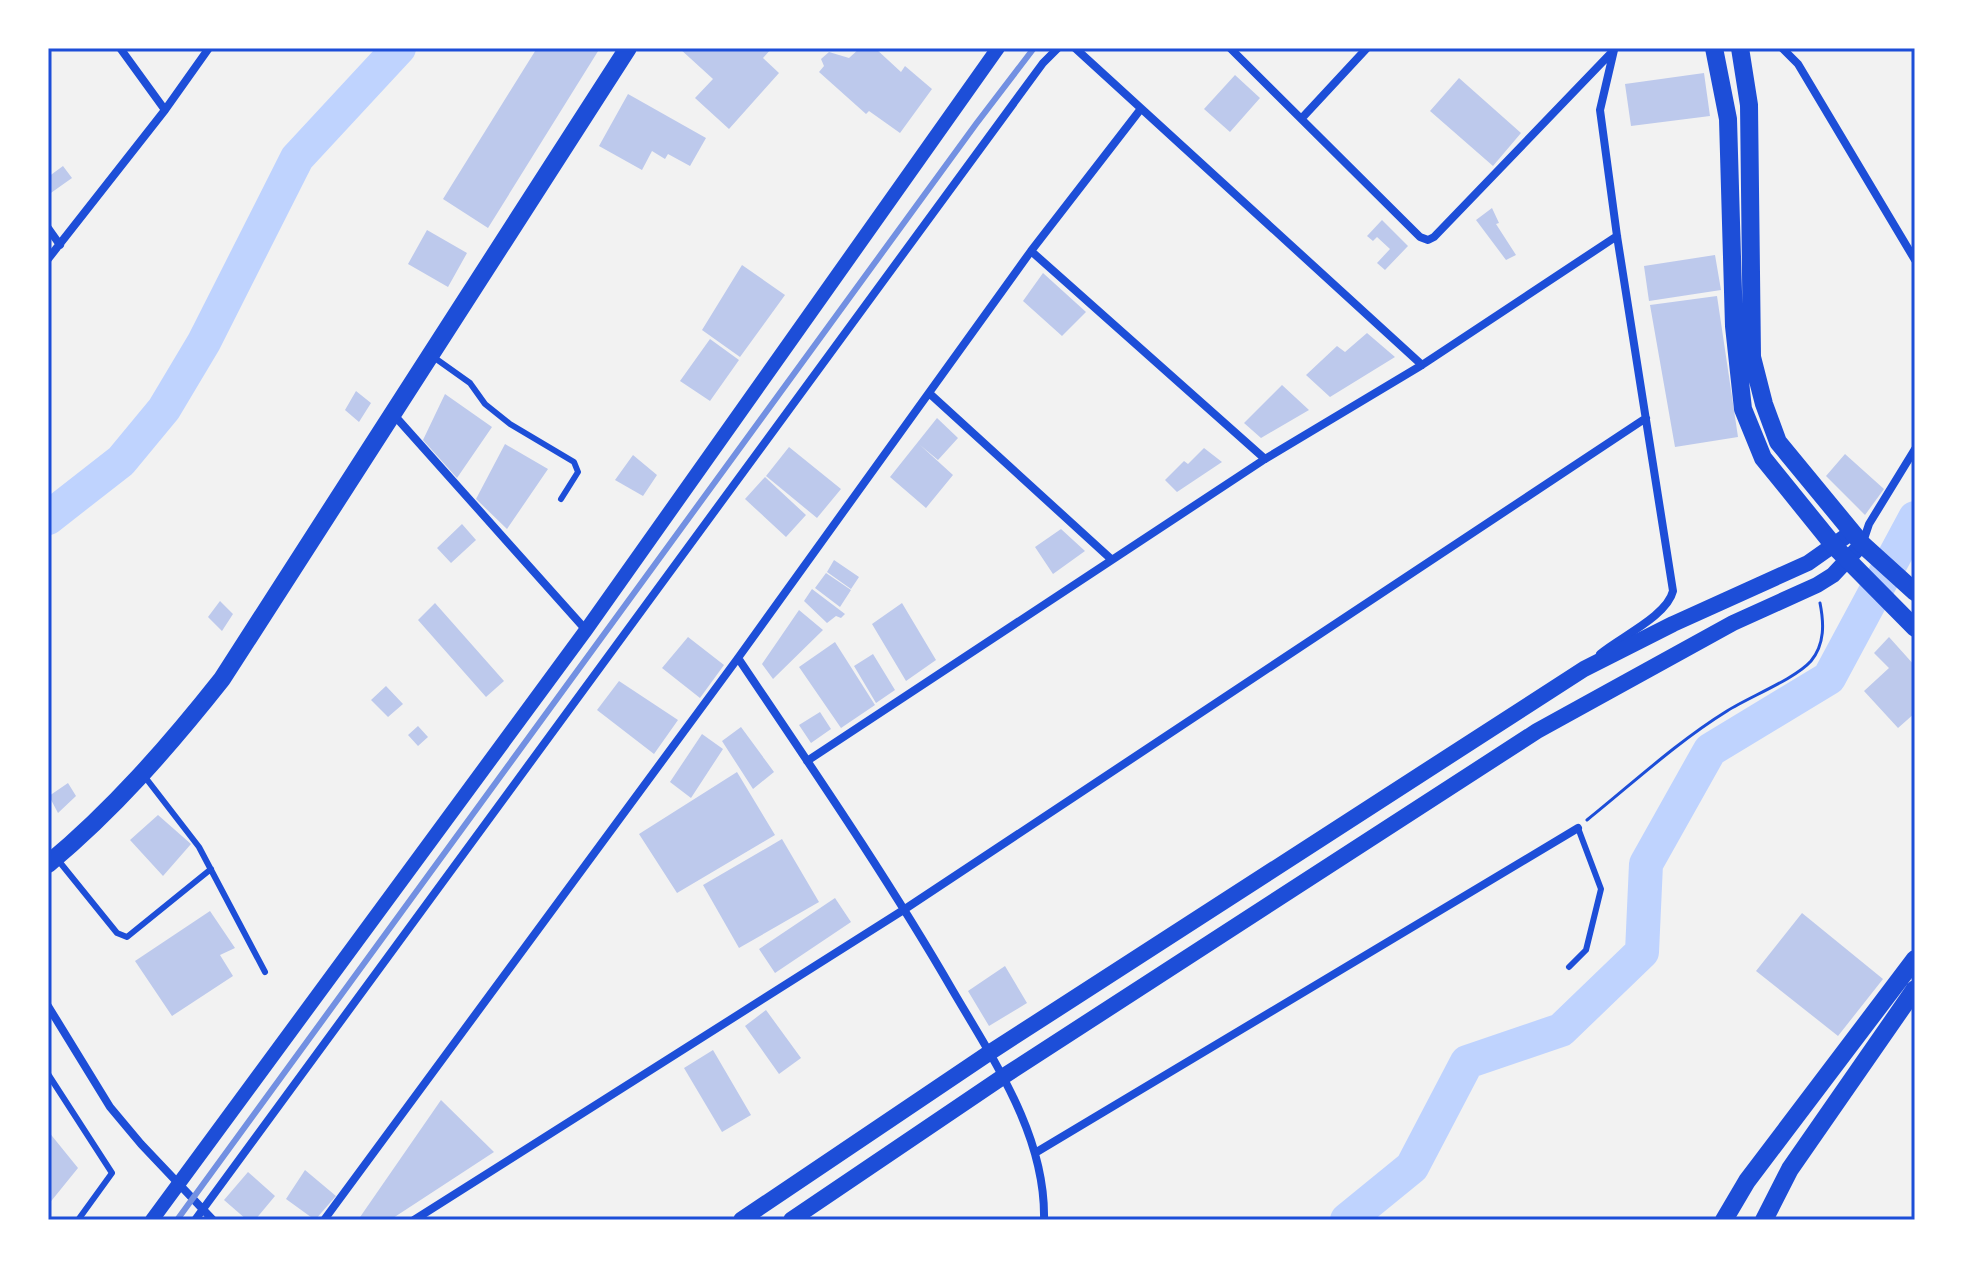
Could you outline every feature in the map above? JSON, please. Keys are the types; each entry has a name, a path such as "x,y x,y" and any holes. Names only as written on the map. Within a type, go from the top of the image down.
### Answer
{"main road":[{"path":"52,861 143,774 222,679 628,48"},
{"path":"1714,48 1728,119 1734,326 1743,409 1763,458 1846,558 1915,628"},
{"path":"1740,48 1749,105 1752,357 1778,442 1912,589"},
{"path":"791,1220 1004,1076 1537,731 1733,623 1817,585 1864,539"},
{"path":"741,1220 989,1053 1584,669 1673,624 1808,563 1846,558"},
{"path":"1723,1219 1747,1181 1871,1017 1912,975"},
{"path":"1764,1220 1790,1169 1912,975"},
{"path":"1764,1178 1860,1046 1871,1017"}],"street":[{"path":"120,48 165,110"},
{"path":"48,259 165,110 209,48"},
{"path":"152,1220 586,630 998,48"},
{"path":"195,1220 1034,76 1058,48"},
{"path":"1075,48 1422,365"},
{"path":"1230,48 1420,237 1428,240 1613,49"},
{"path":"1302,118 1367,48"},
{"path":"1782,48 1798,64 1915,260"},
{"path":"1584,669 1616,640 1664,609 1671,601 1673,591 1600,110 1613,49"},
{"path":"324,1220 738,658 1031,251 1140,110"},
{"path":"48,228 60,245"},
{"path":"807,761 1265,459 1422,365 1617,236"},
{"path":"1031,251 1265,459"},
{"path":"929,393 1111,559"},
{"path":"394,415 586,630"},
{"path":"414,1220 905,909 1646,418"},
{"path":"1864,539 1915,449"},
{"path":"738,658 905,909 1004,1076 1035,1153 1045,1192 1044,1220"},
{"path":"1035,1153 1578,828"},
{"path":"48,1006 110,1107 213,1220"}],"lane":[{"path":"432,356 470,383 485,404 510,424 574,462 578,472 561,499"},
{"path":"143,774 199,847 265,972"},
{"path":"1569,967 1586,950 1601,889 1578,828"},
{"path":"52,861 117,933 127,937 211,869"},
{"path":"48,1074 112,1173 78,1220"}],"path":[{"path":"1578,828 1668,753 1811,661 1821,642 1824,623 1817,585"}],"building":[{"path":"537,48 600,48 488,228 443,199"},
{"path":"679,48 772,48 763,58 779,73 729,129 695,98 713,79"},
{"path":"860,48 875,48 901,72 905,66 932,89 900,133 869,111 866,114 819,72 824,66 821,59 829,52 849,58"},
{"path":"1704,73 1710,116 1631,126 1625,84"},
{"path":"1235,75 1260,98 1230,132 1204,109"},
{"path":"1459,78 1521,133 1493,166 1430,111"},
{"path":"628,94 706,138 690,166 668,154 665,159 652,151 642,170 599,146"},
{"path":"63,166 72,178 48,195 48,177"},
{"path":"1492,208 1499,223 1496,224 1516,255 1506,260 1476,220"},
{"path":"1382,220 1408,246 1385,270 1377,263 1390,249 1377,237 1373,241 1367,236"},
{"path":"427,230 467,253 448,287 408,264"},
{"path":"1715,255 1721,290 1649,301 1644,266"},
{"path":"742,265 785,295 740,357 702,330"},
{"path":"1043,273 1086,312 1062,336 1023,301"},
{"path":"1717,296 1738,437 1675,447 1650,305"},
{"path":"1367,333 1395,357 1330,397 1306,375 1337,346 1345,352"},
{"path":"710,339 739,360 710,401 680,381"},
{"path":"1282,385 1309,410 1261,438 1244,423"},
{"path":"356,391 371,403 359,422 345,410"},
{"path":"445,394 492,427 457,478 423,440"},
{"path":"937,418 958,438 938,460 920,445 953,475 926,508 890,477"},
{"path":"505,444 548,469 507,529 476,499"},
{"path":"789,447 841,489 817,518 766,476"},
{"path":"1204,448 1222,462 1177,492 1165,480 1184,461 1188,464"},
{"path":"1845,454 1884,489 1865,515 1826,476"},
{"path":"633,455 657,475 643,496 615,480"},
{"path":"765,477 806,515 786,537 745,499"},
{"path":"462,524 476,540 451,563 437,548"},
{"path":"1061,529 1085,551 1053,574 1035,547"},
{"path":"834,560 859,577 851,589 827,572"},
{"path":"826,573 851,590 840,607 815,588"},
{"path":"812,589 845,614 827,623 804,601"},
{"path":"220,601 233,614 222,631 208,617"},
{"path":"435,603 504,681 486,697 418,620"},
{"path":"902,603 936,660 906,681 872,624"},
{"path":"799,610 823,630 773,679 762,664"},
{"path":"688,637 724,665 700,698 662,668"},
{"path":"1889,637 1915,666 1915,713 1898,728 1864,691 1889,668 1874,653"},
{"path":"835,642 875,705 841,728 799,667"},
{"path":"873,654 895,690 876,703 854,666"},
{"path":"619,681 678,720 654,754 597,710"},
{"path":"386,686 403,704 388,717 371,700"},
{"path":"820,712 831,729 811,743 799,725"},
{"path":"418,726 428,737 418,746 408,735"},
{"path":"741,727 774,772 753,789 722,741"},
{"path":"702,734 723,749 691,798 670,782"},
{"path":"737,772 775,835 677,893 639,834"},
{"path":"68,783 76,796 58,813 49,796"},
{"path":"158,815 191,844 163,876 130,840"},
{"path":"782,839 819,902 739,948 703,885"},
{"path":"835,898 851,922 775,973 759,949"},
{"path":"210,911 235,948 220,955 233,976 172,1016 135,961"},
{"path":"1802,913 1883,979 1838,1036 1756,971"},
{"path":"1005,966 1027,1003 989,1026 968,991"},
{"path":"766,1010 801,1058 779,1074 745,1026"},
{"path":"713,1050 751,1115 722,1132 684,1068"},
{"path":"441,1100 494,1152 390,1220 358,1220"},
{"path":"48,1131 78,1168 48,1205"},
{"path":"305,1170 336,1196 315,1220 286,1199"},
{"path":"248,1172 275,1196 255,1220 247,1220 224,1200"}],"waterway":[{"path":"48,518 121,461 164,409 204,342 297,158 399,48"},
{"path":"1347,1220 1412,1167 1467,1062 1561,1030 1642,952 1646,864 1710,750 1829,678 1915,518"}],"railway":[{"path":"177,1220 1034,48"}]}
